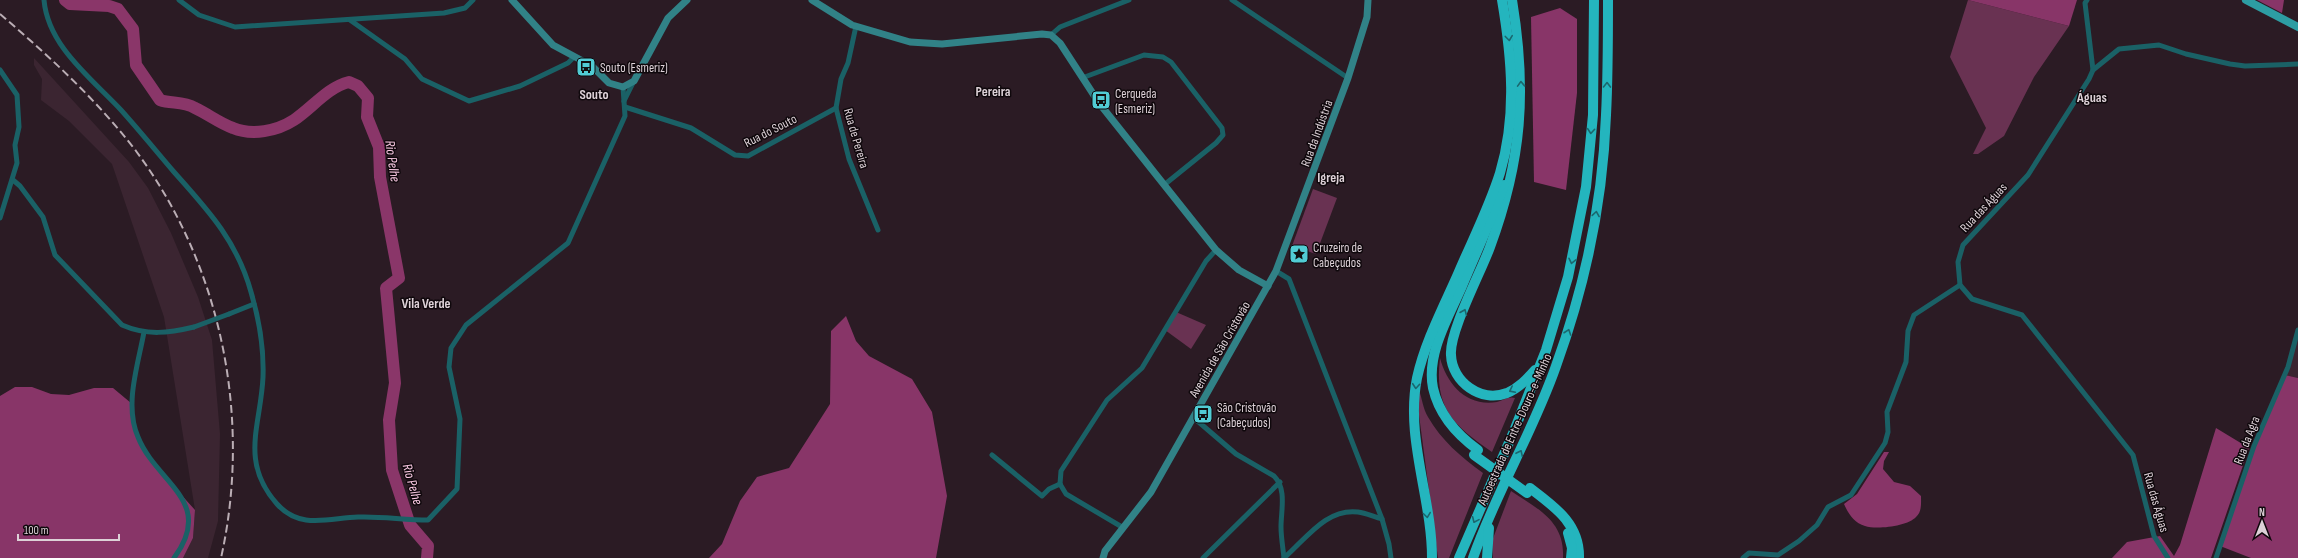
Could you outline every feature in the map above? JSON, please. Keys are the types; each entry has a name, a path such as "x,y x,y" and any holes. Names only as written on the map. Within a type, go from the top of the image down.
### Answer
{"highway":[{"path":"1432,558 1414,412 1417,379 1426,347 1488,205 1500,173 1509,133 1512,102 1511,63 1502,0"},
{"path":"1512,0 1520,56 1521,97 1520,123 1510,183 1501,218 1483,266 1454,333 1451,355 1453,366 1460,380 1469,388 1480,394 1506,394 1517,388 1541,364"},
{"name":"Autoestrada de Entre-Douro-e-Minho","path":"1459,558 1541,364 1568,277 1586,187 1593,115 1594,0"},
{"name":"Autoestrada de Entre-Douro-e-Minho","path":"1473,558 1491,513 1551,381 1576,308 1590,253 1600,190 1606,116 1608,0"},
{"path":"1476,453 1447,422 1438,405 1433,387 1433,360 1443,330 1498,200 1513,158 1520,123"},
{"path":"1442,309 1425,371 1426,386 1430,402 1444,428 1529,491 1555,507 1572,525 1579,547 1579,558"},
{"path":"1529,491 1554,514 1566,528 1570,538 1571,558"},
{"path":"1487,558 1486,544 1491,513"}],"main road":[{"path":"2246,0 2298,27"}],"street":[{"path":"44,0 45,12 50,29 67,53 121,110 225,232 243,269 254,304 261,343 263,377 254,437 254,453 262,481 278,505 296,518 320,522 357,517 428,520 457,489 460,419 449,367 452,348 466,325 568,243 625,116 623,87"},
{"path":"179,0 199,15 235,27 456,12 465,8 473,0"},
{"path":"512,0 552,45 592,66 609,83 616,87 623,87 634,81"},
{"path":"812,0 856,26 910,42 942,44 1042,34 1051,35 1060,43 1082,78 1216,250 1239,270 1268,286"},
{"path":"1051,35 1060,27 1129,0"},
{"path":"1232,0 1348,78"},
{"name":"Rua da Indústria","path":"1276,271 1348,78 1367,17 1368,0"},
{"path":"2087,0 2084,3 2093,70"},
{"path":"625,104 634,81 668,18 682,1"},
{"path":"350,20 405,59 422,79 470,101 520,86 568,63 574,57"},
{"name":"Rua de Pereira","path":"856,26 848,63 841,79 836,108 849,159 878,230"},
{"path":"2093,70 2119,49 2160,45 2186,54 2230,64 2245,66 2298,64"},
{"path":"1082,78 1144,55 1158,56 1171,62 1196,94 1222,128 1223,135 1216,143 1164,184"},
{"path":"0,70 17,95 18,127 14,145 17,162 13,180 1,209 0,218"},
{"name":"Rua das Águas","path":"2093,70 2089,79 2028,175 1963,245 1958,262 1960,285 1972,299 2022,315 2133,455 2154,536 2168,558"},
{"name":"Rua do Souto","path":"625,104 691,128 735,156 748,156 836,108"},
{"path":"13,180 20,186 43,217 55,255 122,325 144,332 158,334 194,327 254,304"},
{"path":"1122,527 1066,494 1060,484 1062,471 1107,400 1142,368 1206,261 1216,250"},
{"path":"1276,271 1289,279 1382,519 1391,558"},
{"name":"Avenida de São Cristovão","path":"1103,558 1105,551 1122,527 1152,492 1276,271"},
{"path":"1743,558 1749,553 1778,555 1799,542 1817,525 1828,507 1851,495 1885,443 1888,432 1887,412 1906,362 1908,331 1914,315 1960,285"},
{"name":"Rua da Agra","path":"2216,558 2254,446 2288,367 2298,330"},
{"path":"144,332 133,394 133,416 138,437 150,460 182,495 187,509 188,523 184,544 174,558"},
{"path":"1194,418 1236,454 1274,476 1280,482 1282,495 1281,528 1284,558"},
{"path":"992,455 1042,496 1049,489 1060,484"},
{"path":"1203,558 1280,482"},
{"path":"1284,558 1323,521 1343,512 1358,512 1382,519"}],"shaded area":[{"path":"1968,0 2069,26 2034,77 2004,136 1978,154 1973,154 1986,128 1950,57"},
{"path":"1968,0 2077,0 2069,26"},
{"path":"2257,0 2284,0 2282,13"},
{"path":"1560,8 1577,19 1577,93 1566,190 1534,182 1531,17"},
{"path":"34,58 129,162 148,188 171,233 198,297 212,340 220,434 218,521 208,558 183,558 193,538 195,510 164,317 112,164 69,121 41,100 42,79 34,65"},
{"path":"1313,189 1337,198 1316,254 1292,246"},
{"path":"1176,312 1206,325 1191,349 1165,330"},
{"path":"846,316 856,341 869,356 912,379 932,412 947,496 936,558 709,558 722,544 740,501 757,477 789,468 830,404 831,331"},
{"path":"2298,330 2298,378 2285,375"},
{"path":"1440,358 1443,368 1453,385 1467,397 1486,403 1497,402 1506,398 1515,398 1492,452 1467,433 1449,414 1440,390"},
{"path":"2285,375 2298,378 2298,558 2251,558 2220,546 2254,446"},
{"path":"15,387 32,387 51,394 69,395 94,388 113,388 131,403 137,437 150,460 195,510 193,538 183,558 0,558 0,396"},
{"path":"1419,390 1426,414 1445,441 1483,473 1449,558 1438,558 1419,415"},
{"path":"2216,428 2249,448 2211,558 2112,558 2127,542 2160,536 2174,556 2180,545"},
{"path":"1884,452 1889,452 1884,461 1883,469 1894,482 1910,486 1921,496 1920,510 1918,515 1912,520 1900,525 1877,528 1861,525 1850,514 1844,504 1857,494"},
{"path":"1511,491 1540,510 1555,525 1560,534 1563,558 1493,558 1492,541"}],"waterway":[{"name":"Rio Pelhe","path":"65,0 70,4 109,6 118,9 133,29 136,65 160,100 182,103 191,106 233,128 248,132 256,132 280,127 301,115 334,88 349,82 358,86 368,98 367,117 379,147 380,177 399,278 386,288 395,383 389,420 392,470 410,525 428,546 427,558"}],"railway":[{"path":"0,14 72,79 121,132 136,151 166,196 190,244 209,294 222,346 230,398 233,452 230,505 221,558"}],"place":[{"name":"Souto (Esmeriz)","path":"586,67"},
{"name":"Cerqueda (Esmeriz)","path":"1101,100"},
{"name":"Cruzeiro de Cabeçudos","path":"1299,254"},
{"name":"São Cristovão (Cabeçudos)","path":"1203,414"}],"district":[{"name":"Pereira","path":"993,91"},
{"name":"Souto","path":"594,94"},
{"name":"Águas","path":"2092,97"},
{"name":"Igreja","path":"1331,177"},
{"name":"Vila Verde","path":"426,303"}]}
